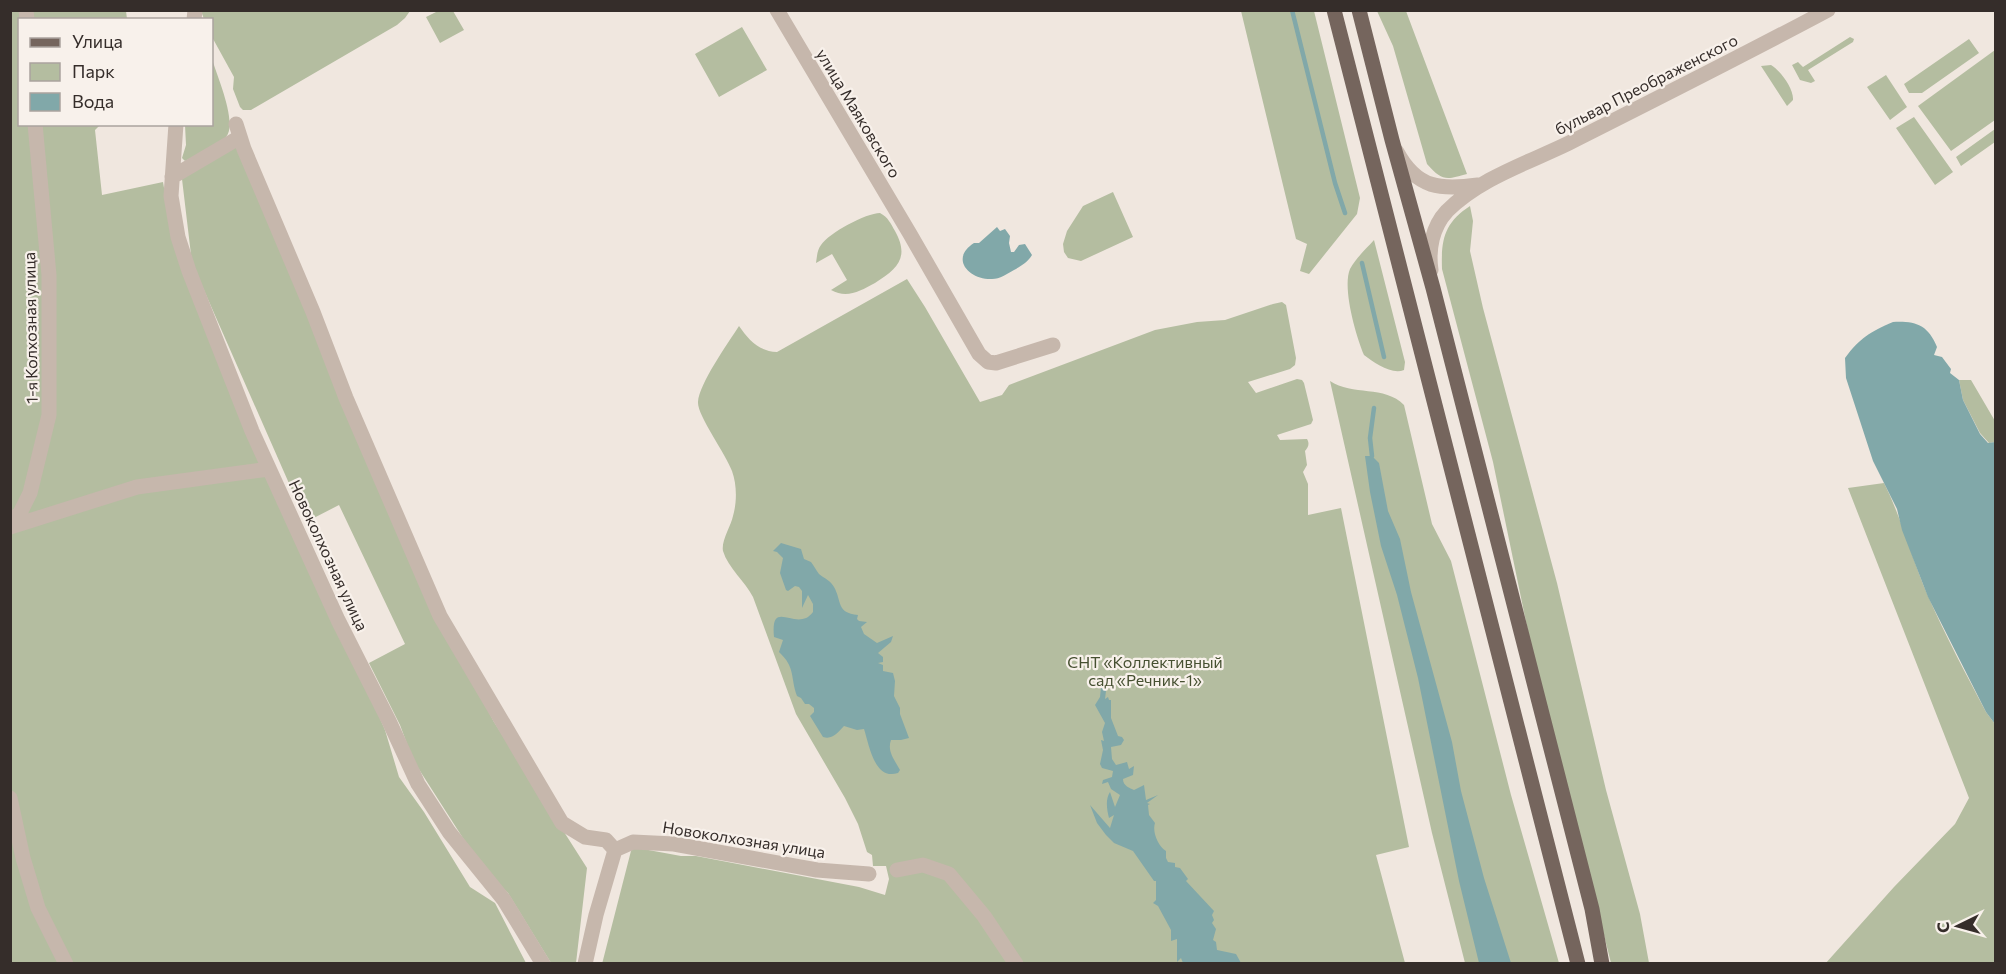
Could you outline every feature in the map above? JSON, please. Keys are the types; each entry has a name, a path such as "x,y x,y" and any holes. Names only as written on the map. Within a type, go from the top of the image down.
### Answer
{"main road":[{"path":"1334,10 1578,963"},
{"path":"1359,10 1433,288 1592,909 1602,963"}],"street":[{"name":"улица Маяковского","path":"777,10 910,234 974,348 983,359 993,364 1001,363 1053,345"},
{"name":"бульвар Преображенского","path":"1478,185 1541,157 1828,10"},
{"name":"1-я Колхозная улица","path":"10,522 20,513 30,493 49,415 49,275 35,126"},
{"name":"Новоколхозная улица","path":"176,126 171,196 182,252 244,412 269,469 338,621 418,784 449,832 504,900 543,963"},
{"path":"172,177 238,130 346,398 440,616 562,823 585,837 606,840 615,850 585,963"},
{"path":"1392,140 1405,165 1425,183 1449,188 1478,185"},
{"path":"1433,288 1430,250 1438,224 1449,210 1478,185"},
{"path":"10,527 136,487 269,469"},
{"path":"10,798 23,858 38,908 66,963"},
{"name":"Новоколхозная улица","path":"615,850 633,842 674,844 817,870 869,874"},
{"path":"897,870 923,865 949,874 984,915 1016,963"}],"green space":[{"path":"10,11 126,11 127,18 18,18 18,126 99,126 95,130 102,195 163,182 173,241 385,730 399,777 424,812 470,887 495,903 526,963 11,963"},
{"path":"201,11 410,11 397,25 251,110 243,110 240,107 233,89 234,77 213,39 213,18 204,18"},
{"path":"438,11 453,11 464,30 440,43 426,17"},
{"path":"1241,11 1314,11 1360,198 1357,214 1309,274 1300,271 1307,244 1296,239"},
{"path":"1377,11 1406,11 1467,174 1445,178 1427,164 1393,46"},
{"path":"742,27 767,70 719,97 695,54"},
{"path":"1850,37 1854,39 1853,42 1808,70 1815,81 1811,83 1800,80 1792,65 1798,62 1803,67"},
{"path":"1969,39 1979,53 1922,93 1909,93 1904,84"},
{"path":"1995,50 1995,120 1951,151 1918,106"},
{"path":"213,62 228,111 229,130 226,137 218,144 185,161 182,158 186,145 185,126 213,126"},
{"path":"1771,65 1783,76 1793,96 1793,100 1787,106 1761,66"},
{"path":"1886,75 1907,107 1890,120 1867,87"},
{"path":"1914,117 1953,172 1935,185 1896,128"},
{"path":"1995,129 1995,142 1961,166 1956,157"},
{"path":"236,145 430,600 494,722 587,868 576,963 551,963 508,893 484,871 413,760 400,725 369,663 405,644 339,505 306,522 192,263 182,179"},
{"path":"1113,192 1133,237 1081,261 1068,258 1063,244 1067,231 1083,206"},
{"path":"1470,206 1473,221 1470,251 1483,308 1557,583 1606,790 1640,914 1649,963 1611,963 1530,641 1493,462 1442,269 1442,249 1449,226 1461,212"},
{"path":"880,213 889,221 899,240 901,256 899,262 890,273 859,291 843,294 831,290 847,280 832,254 816,263 820,247 825,240 848,225 866,216"},
{"path":"1374,240 1405,362 1404,370 1394,371 1383,367 1364,355 1351,312 1348,288 1350,269"},
{"name":"СНТ «Коллективный сад «Речник-1»","path":"907,279 980,402 1002,395 1009,385 1155,330 1197,322 1225,320 1282,302 1286,305 1296,358 1295,365 1290,369 1248,382 1256,393 1297,379 1302,380 1313,420 1311,424 1277,435 1280,440 1307,439 1308,441 1305,451 1307,465 1303,472 1308,484 1308,515 1341,508 1409,847 1376,855 1405,963 602,964 632,847 681,856 696,856 859,887 885,895 889,879 886,866 873,866 872,855 867,852 858,824 845,798 796,714 753,597 725,557 723,543 734,511 735,482 729,464 702,416 698,402 703,385 739,326 755,344 777,352"},
{"path":"1959,380 1971,380 1995,421 1995,442 1989,443 1980,433 1963,400"},
{"path":"1330,381 1339,386 1388,395 1404,405 1432,524 1451,561 1511,795 1559,963 1465,963 1432,833"},
{"path":"1884,483 1935,611 1986,712 1995,724 1995,963 1825,964 1894,887 1955,824 1969,798 1848,488"}],"water":[{"path":"997,227 1000,231 1005,229 1010,236 1011,252 1014,252 1019,245 1025,244 1032,255 1022,265 1001,277 992,279 976,276 965,267 963,256 974,243 979,243"},
{"path":"1893,322 1915,324 1930,334 1937,347 1934,355 1942,357 1951,369 1950,373 1959,380 1963,400 1980,434 1988,443 1995,442 1995,724 1986,712 1928,597 1902,530 1897,509 1873,461 1846,378 1845,358 1850,351 1866,336"},
{"path":"1365,456 1372,456 1379,463 1388,511 1400,539 1411,592 1452,742 1461,791 1484,878 1511,963 1479,963 1459,881 1418,678 1397,595 1381,546"},
{"path":"781,543 801,549 804,559 811,562 819,574 833,585 843,609 858,615 859,621 867,622 861,627 864,634 877,643 893,636 891,642 878,653 883,657 883,662 878,663 883,665 883,671 893,673 894,696 909,738 891,740 893,759 900,770 898,773 883,772 878,767 864,729 857,730 844,726 832,736 823,737 810,716 814,708 805,704 797,696 788,663 779,652 783,640 774,637 774,625 776,619 780,617 807,618 813,612 813,604 808,595 802,608 802,591 799,587 795,586 786,590 780,573 783,558 773,551"},
{"path":"1101,687 1106,691 1105,699 1108,697 1111,700 1111,718 1118,736 1124,740 1121,745 1111,747 1112,759 1116,765 1127,762 1129,769 1134,766 1133,775 1123,779 1124,783 1134,790 1144,785 1146,800 1158,795 1147,803 1150,804 1148,805 1149,815 1155,823 1154,830 1158,842 1166,851 1168,862 1175,863 1175,867 1180,868 1188,879 1186,881 1214,911 1212,923 1216,929 1213,940 1216,942 1217,950 1236,954 1241,963 1183,963 1181,958 1177,962 1177,939 1171,941 1171,930 1158,906 1153,903 1156,900 1156,881 1133,851 1114,843 1097,823 1090,805 1110,828 1114,815 1109,818 1107,798 1110,792 1115,807 1120,795 1111,789 1108,782 1102,784 1103,780 1112,777 1113,771 1102,768 1100,764 1103,750 1101,740 1104,741 1102,732 1105,723 1095,705 1100,697"}],"waterway":[{"path":"1292,10 1335,183 1345,213"},
{"path":"1362,263 1384,357"},
{"path":"1372,456 1370,438 1374,408"}]}
